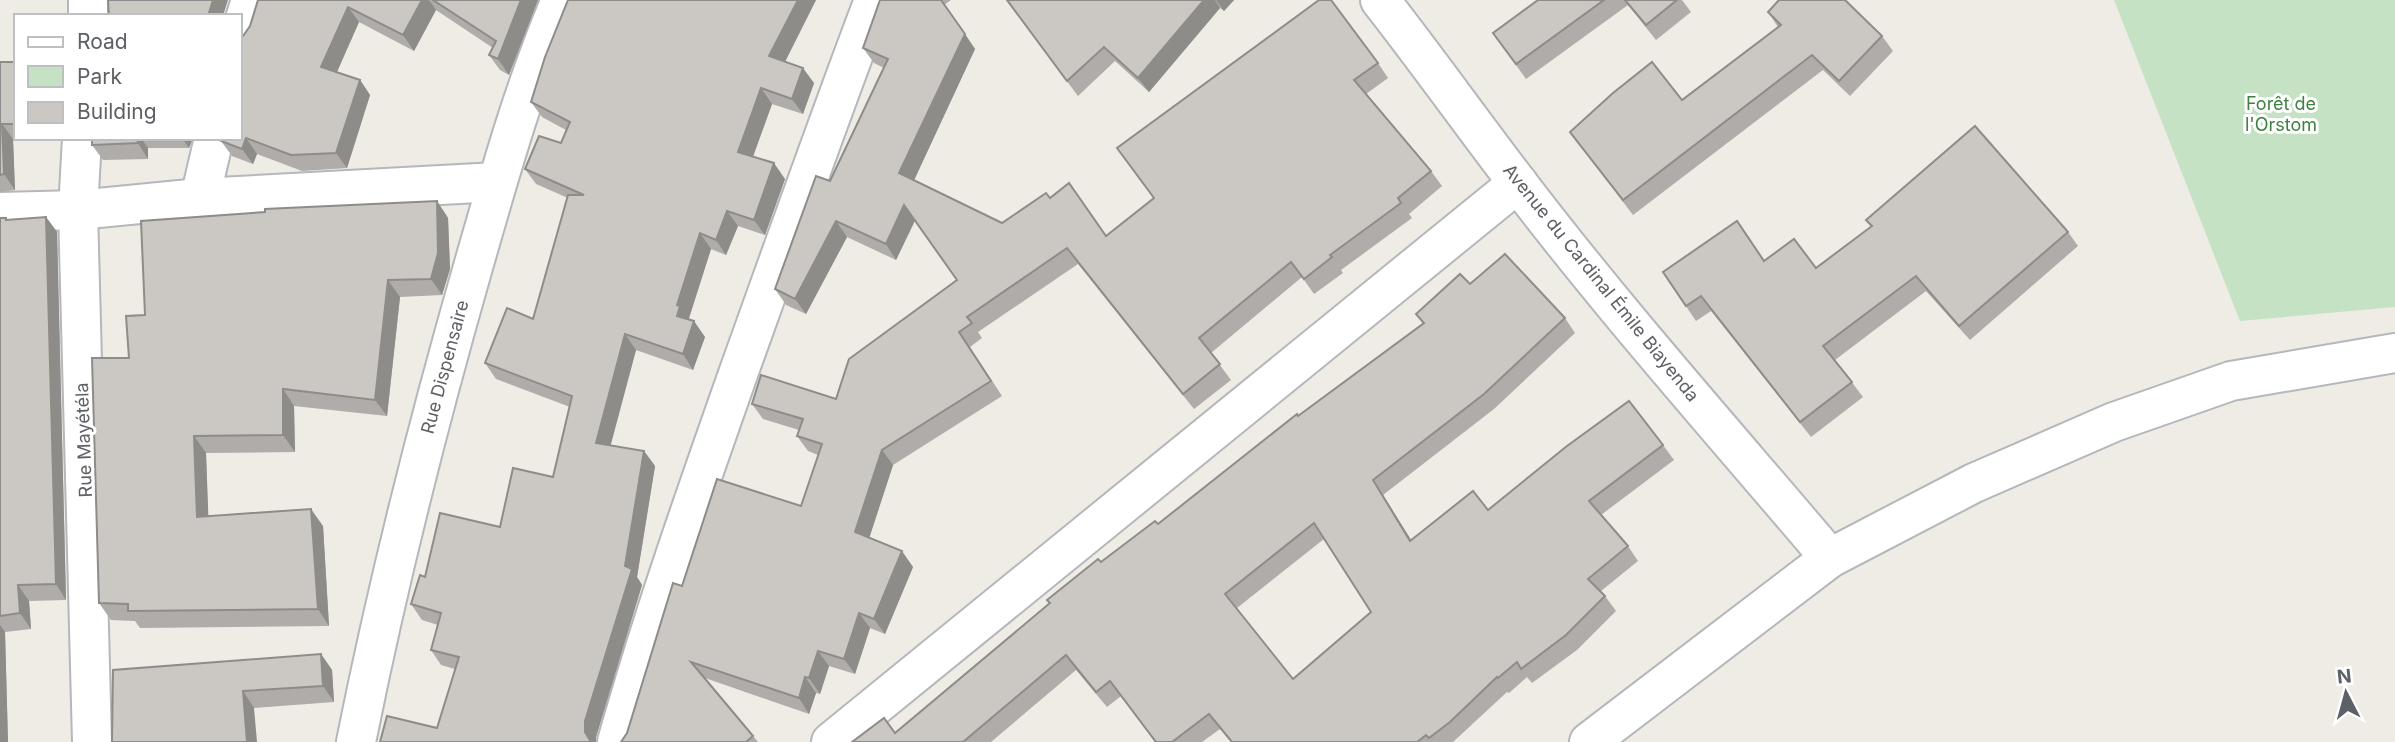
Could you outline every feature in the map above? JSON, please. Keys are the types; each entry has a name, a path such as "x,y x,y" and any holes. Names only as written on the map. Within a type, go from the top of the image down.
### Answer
{"street":[{"path":"242,29 251,0"},
{"name":"Rue Dispensaire","path":"356,742 442,375 497,182 538,53 561,0"},
{"path":"617,742 637,669 716,438 816,154 874,0"},
{"name":"Avenue du Cardinal Émile Biayenda","path":"1380,0 1441,77 1518,183 1630,322 1830,558"},
{"name":"Rue Mayétéla","path":"82,140 78,210 92,742"},
{"path":"200,198 214,140"},
{"path":"0,212 78,210 200,198 497,182"},
{"path":"831,742 1518,183"},
{"path":"1589,742 1830,558 1974,483 2114,422 2231,381 2395,353"}],"green space":[{"name":"Forêt de l'Orstom","path":"2114,0 2395,0 2395,307 2240,321"}],"building":[{"path":"108,0 213,0 209,14 109,14"},
{"path":"258,0 422,0 403,35 348,7 321,67 360,80 336,153 291,155 246,138 242,149 221,141 242,140 242,37 250,26"},
{"path":"433,0 521,0 498,59 489,55 496,41"},
{"path":"568,0 798,0 769,56 803,68 792,99 761,88 738,152 774,163 754,220 727,211 716,240 700,233 677,305 680,306 677,316 694,321 683,354 625,334 596,443 644,451 625,566 632,569 585,721 585,732 591,742 380,742 387,716 437,728 459,657 431,650 441,613 411,604 420,575 425,577 440,513 500,527 513,468 553,477 572,396 485,363 507,308 533,319 568,195 584,195 525,169 539,136 561,143 570,122 531,102 545,57"},
{"path":"880,0 941,0 965,34 899,173 1002,223 1046,193 1050,198 1069,183 1106,236 1154,198 1117,148 1319,0 1331,0 1378,63 1354,80 1431,171 1398,198 1401,203 1330,255 1332,257 1304,279 1291,262 1199,338 1220,364 1183,394 1067,248 967,317 972,323 959,332 991,381 882,450 855,532 902,551 874,619 859,613 844,659 818,651 809,678 805,677 799,698 691,662 753,736 746,742 621,742 627,733 673,583 682,586 717,479 801,506 822,444 797,436 803,419 752,404 761,375 836,399 849,359 957,280 904,205 886,244 836,221 795,299 775,289 816,176 830,181 888,59 863,48"},
{"path":"1007,0 1204,0 1138,78 1104,47 1067,81"},
{"path":"1538,0 1604,0 1516,64 1493,33"},
{"path":"1625,0 1677,0 1646,25"},
{"path":"1779,0 1845,0 1882,36 1839,81 1812,55 1623,200 1570,132 1652,62 1682,100 1781,25 1768,12"},
{"path":"0,62 14,62 14,124 2,124 4,174 0,175"},
{"path":"1975,126 2068,232 1959,326 1916,276 1823,346 1852,382 1800,422 1701,296 1686,306 1663,272 1737,221 1764,261 1794,239 1816,268 1872,226 1866,220"},
{"path":"92,140 137,140 138,143 92,145"},
{"path":"437,201 438,253 431,279 388,280 375,400 283,389 283,435 194,436 197,517 311,509 318,609 128,611 128,604 99,603 92,358 129,358 126,316 145,315 141,221 265,212 265,209"},
{"path":"46,217 56,584 18,585 20,613 0,616 0,218 6,220"},
{"path":"1505,254 1565,318 1484,394 1373,480 1410,541 1473,491 1488,510 1567,446 1629,401 1663,445 1589,501 1628,546 1588,579 1605,596 1566,635 1521,669 1517,662 1497,677 1450,722 1429,738 1426,735 1417,742 1232,742 1209,714 1172,742 1156,742 1110,681 1096,692 1066,655 963,742 852,742 884,718 895,733 1050,603 1047,600 1098,559 1101,562 1155,521 1158,524 1297,414 1298,416 1424,323 1416,314 1460,274 1470,284","holes":["1314,523 1371,612 1293,679 1225,594"]},
{"path":"321,654 323,686 243,691 247,742 112,742 113,670"}]}
